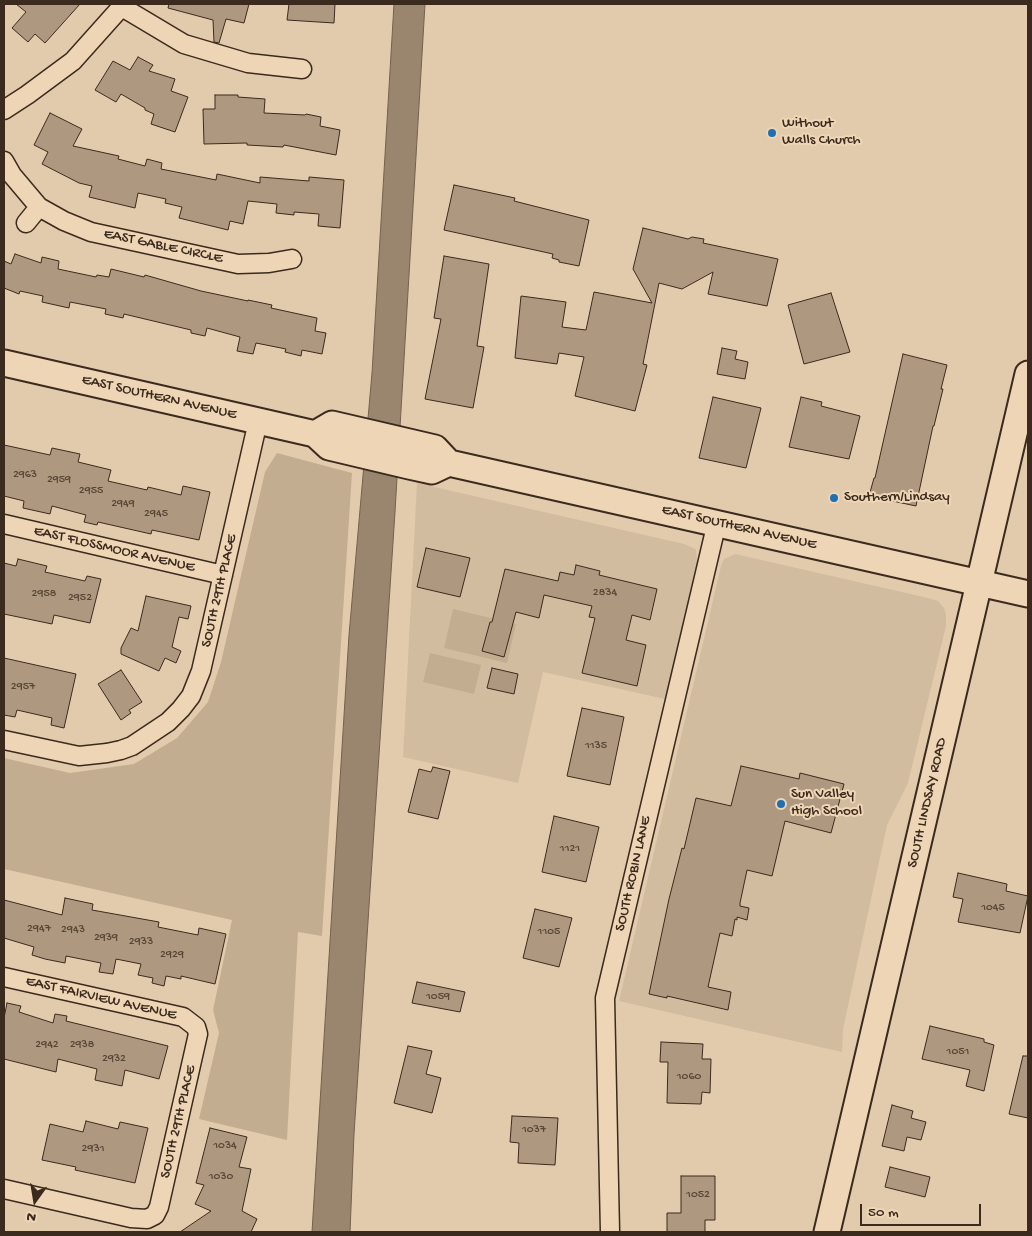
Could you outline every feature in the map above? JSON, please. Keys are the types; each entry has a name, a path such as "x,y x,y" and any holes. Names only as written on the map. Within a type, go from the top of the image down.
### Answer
{"main road":[{"name":"EAST SOUTHERN AVENUE","path":"4,363 315,434 329,447 365,444 403,453 432,471 449,463 717,522 1028,594"},
{"name":"SOUTH LINDSAY ROAD","path":"827,1232 1028,374"}],"street":[{"path":"4,110 73,61 123,5 184,44 248,63 302,70"},
{"name":"EAST GABLE CIRCLE","path":"4,161 12,174 39,207 64,221 91,232 238,264 269,263 292,259"},
{"path":"26,223 39,207"},
{"name":"SOUTH 29TH PLACE","path":"4,740 79,756 121,750 142,739 174,716 191,696 201,671 258,421"},
{"name":"SOUTH ROBIN LANE","path":"610,1232 605,998 717,522"},
{"name":"EAST FLOSSMOOR AVENUE","path":"4,524 223,575"},
{"name":"EAST FAIRVIEW AVENUE","path":"4,977 183,1017 196,1027"},
{"name":"SOUTH 29TH PLACE","path":"4,1189 131,1218 147,1219 155,1216 159,1207 197,1041 196,1027"}],"shaded area":[{"path":"394,4 425,4 395,512 354,1134 350,1232 312,1232 349,635 372,373"},
{"path":"277,453 352,473 322,936 298,932 287,1140 199,1119 219,1033 213,1010 232,920 4,869 4,758 70,773 134,764 177,738 208,702 221,662 265,472"},
{"path":"417,483 684,544 696,549 697,561 665,699 543,672 518,783 403,757"},
{"name":"Sun Valley High School","path":"735,554 928,598 938,601 944,608 946,615 946,626 908,783 887,825 843,1029 842,1052 619,1001 721,566 724,559"},
{"path":"453,609 516,624 507,663 444,648"},
{"path":"430,653 481,665 474,694 423,682"}],"building":[{"path":"16,4 80,4 45,43 35,34 28,42 12,28 26,12"},
{"path":"169,4 249,4 244,23 226,19 219,43 214,42 213,20 168,8"},
{"path":"289,4 335,4 334,23 287,20"},
{"path":"138,57 153,65 149,71 175,79 171,91 188,97 175,132 151,124 154,114 121,94 116,102 95,90 113,61 130,70"},
{"path":"215,95 238,95 238,97 265,99 264,113 306,114 321,117 320,126 340,130 336,155 284,145 283,147 247,145 247,143 204,144 203,109 215,109"},
{"path":"50,113 82,129 73,146 119,156 118,159 145,166 147,159 162,163 161,169 216,180 217,174 260,183 260,177 309,181 309,177 344,180 340,228 318,226 319,214 294,212 294,215 276,213 277,204 248,201 243,224 230,221 228,230 179,218 182,207 165,203 166,199 138,193 135,208 89,197 92,186 79,183 42,164 48,152 34,145"},
{"path":"454,185 515,198 514,201 589,220 579,266 559,262 559,260 552,258 553,254 444,230"},
{"path":"643,228 688,239 692,237 704,239 703,243 778,259 767,306 708,294 713,272 682,289 659,283 643,364 647,365 635,411 575,396 584,357 559,353 557,364 515,358 521,296 566,302 562,327 586,330 594,292 652,303 633,269"},
{"path":"15,254 41,263 42,257 59,261 58,269 96,277 97,275 109,277 111,269 144,277 145,275 201,291 272,305 271,308 317,318 315,331 326,333 322,354 302,350 301,356 285,352 286,349 256,343 253,354 237,351 240,337 207,328 205,336 191,333 191,330 124,314 123,318 105,314 106,309 70,302 69,308 42,302 43,296 20,291 19,294 4,288 4,261 11,264"},
{"path":"444,256 489,264 477,346 484,347 473,408 425,399 441,319 434,318"},
{"path":"831,293 850,352 804,364 788,305"},
{"path":"722,348 737,351 735,359 748,362 745,379 717,374"},
{"path":"903,354 947,365 916,506 869,496 875,478"},
{"path":"713,397 761,408 746,468 699,458"},
{"path":"801,397 822,402 821,406 860,416 849,459 789,447"},
{"path":"4,445 50,455 52,448 80,454 78,462 111,470 108,481 147,490 148,487 181,495 183,486 210,492 199,540 152,530 151,534 98,522 97,525 84,522 86,515 52,506 50,514 23,508 24,501 4,496"},
{"path":"426,548 470,558 460,597 417,587"},
{"path":"18,559 47,566 45,572 85,581 87,576 101,579 90,623 54,615 52,624 4,614 4,563 16,566"},
{"path":"576,565 600,571 599,575 657,589 650,620 632,615 626,640 646,645 637,686 582,673 595,618 589,617 592,606 544,595 539,618 516,612 504,657 482,651 490,622 492,622 505,569 558,581 560,572 574,575"},
{"path":"146,596 191,606 188,619 179,617 172,647 181,651 176,663 165,658 159,671 121,654 121,648 131,628 138,631"},
{"path":"4,658 76,674 64,728 51,725 52,718 17,710 15,717 4,715"},
{"path":"492,668 518,674 514,694 487,688"},
{"path":"121,670 142,702 129,710 131,713 121,720 98,684"},
{"path":"582,708 624,717 610,785 567,776"},
{"path":"741,766 799,779 800,773 844,784 831,833 785,821 772,876 747,870 740,906 749,908 747,920 737,917 737,920 735,919 732,936 720,933 708,987 731,992 728,1010 667,996 667,998 649,994 669,899 682,848 684,849 696,798 731,806"},
{"path":"433,767 450,771 438,819 408,812 419,769 431,772"},
{"path":"554,816 599,827 586,882 542,872"},
{"path":"958,873 1007,884 1006,891 1028,896 1020,933 958,922 963,899 953,897"},
{"path":"65,898 93,904 92,910 159,922 158,927 198,935 199,928 226,934 215,984 181,976 181,979 166,976 164,986 152,983 153,978 138,975 141,964 116,959 113,974 99,972 101,963 66,956 65,963 45,959 32,955 34,947 4,938 4,900 62,915"},
{"path":"535,909 572,918 559,967 523,958"},
{"path":"417,982 465,992 460,1012 412,1003"},
{"path":"7,1003 21,1006 19,1012 53,1023 55,1014 67,1016 66,1021 168,1046 159,1079 125,1070 122,1086 95,1080 97,1069 58,1059 56,1072 4,1059 4,1018"},
{"path":"930,1026 984,1039 984,1042 994,1045 984,1091 966,1086 970,1070 922,1059"},
{"path":"661,1042 703,1044 702,1059 711,1059 710,1093 702,1092 701,1104 667,1103 668,1062 660,1062"},
{"path":"408,1046 432,1051 426,1074 441,1078 432,1113 394,1103"},
{"path":"1023,1056 1028,1056 1028,1118 1009,1114"},
{"path":"892,1105 913,1111 911,1118 926,1122 921,1140 907,1137 904,1151 882,1146"},
{"path":"512,1116 558,1118 555,1165 518,1163 519,1143 510,1142"},
{"path":"86,1121 118,1129 120,1122 148,1128 135,1183 75,1170 76,1167 42,1160 50,1124 83,1132"},
{"path":"210,1128 247,1137 239,1167 251,1169 242,1211 257,1219 251,1232 180,1232 211,1211 195,1204 204,1185 196,1183"},
{"path":"890,1167 930,1177 925,1197 885,1187"},
{"path":"681,1176 715,1176 715,1220 705,1220 705,1232 667,1232 667,1213 681,1213"}],"place":[{"name":"Without Walls Church","path":"772,133"},
{"name":"Southern/Lindsay","path":"834,498"},
{"name":"Sun Valley High School","path":"781,804"}]}
